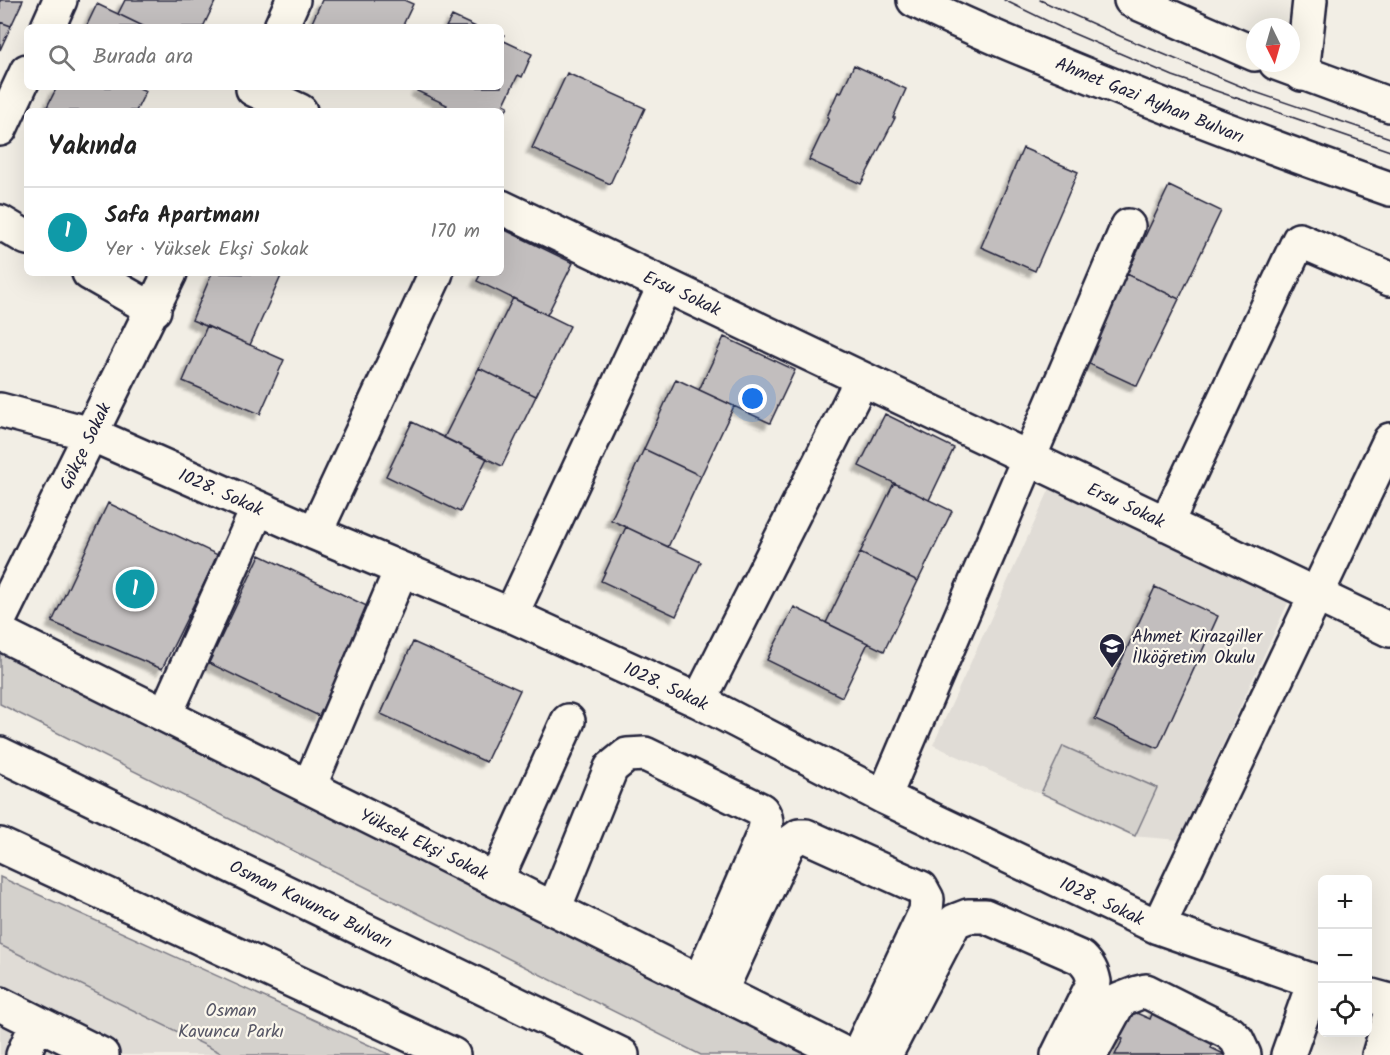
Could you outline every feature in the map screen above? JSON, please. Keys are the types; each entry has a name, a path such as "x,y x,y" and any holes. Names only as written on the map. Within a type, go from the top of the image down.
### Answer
{"main road":[{"path":"49,24 60,0"},
{"path":"282,24 293,0"},
{"name":"Ahmet Gazi Ayhan Bulvarı","path":"914,0 1036,54 1158,104 1259,143 1390,189"},
{"path":"1131,0 1246,50"},
{"path":"1300,32 1310,0"},
{"path":"1300,72 1390,105"},
{"path":"0,129 24,77"},
{"path":"250,96 290,108"},
{"name":"Ersu Sokak","path":"504,208 1390,630"},
{"path":"0,222 24,236"},
{"path":"884,797 1128,226"},
{"path":"1166,524 1299,240 1390,279"},
{"path":"94,276 154,310"},
{"name":"Gökçe Sokak","path":"0,618 154,310 169,276"},
{"path":"315,533 435,276"},
{"path":"511,615 664,285"},
{"path":"699,701 862,379"},
{"name":"1028. Sokak","path":"0,410 91,434 315,533 511,615 699,701 884,797 1158,927 1318,983"},
{"path":"1158,927 1390,440"},
{"path":"165,715 258,508"},
{"path":"309,787 401,570"},
{"name":"Yüksek Ekşi Sokak","path":"0,633 847,1055"},
{"path":"496,880 568,721"},
{"name":"Osman Kavuncu Bulvarı","path":"0,754 622,1055"},
{"path":"554,909 611,768 627,755 645,754 760,810 766,819 767,826 710,987"},
{"path":"710,987 792,839 806,836 921,888 927,898 926,911 858,1055"},
{"path":"0,845 453,1055"},
{"path":"885,1055 955,921 976,915 985,916 1081,958 1093,973 1094,982 1058,1055"},
{"path":"1288,1055 1318,983"},
{"path":"1090,1055 1120,1000 1146,992 1230,1033 1237,1040 1244,1055"},
{"path":"1372,996 1390,1001"},
{"path":"0,1004 102,1055"},
{"path":"1379,1055 1390,1018"},
{"path":"23,1055 37,1023"}],"shaded area":[{"name":"Ahmet Kirazgiller İlköğretim Okulu","path":"1052,484 1292,594 1179,840 1132,836 933,745"},
{"path":"0,927 278,1055 0,1055"}],"green space":[{"path":"0,650 824,1055 701,1055 0,704"},
{"path":"1063,746 1157,788 1135,836 1041,793"},
{"name":"Osman Kavuncu Parkı","path":"0,877 391,1055 225,1055 0,945"}],"building":[{"path":"0,0 23,0 11,26 0,22"},
{"path":"125,0 216,0 204,24 139,24 118,14"},
{"path":"322,0 404,0 413,4 403,24 311,24"},
{"path":"97,4 139,24 87,24"},
{"path":"452,16 469,24 448,24"},
{"path":"0,22 11,26 0,50"},
{"path":"504,41 532,54 522,77 518,75 504,104 508,106 504,115 504,108 445,108 447,105 417,91 504,90"},
{"path":"854,65 906,89 893,118 895,118 861,184 809,160 829,118 827,117 838,92 841,93"},
{"path":"567,73 645,108 610,184 532,148"},
{"path":"56,90 146,91 138,108 47,107"},
{"path":"1023,148 1078,172 1035,271 981,247"},
{"path":"1169,186 1221,211 1179,299 1127,274"},
{"path":"504,229 573,263 547,315 477,281 480,276 504,276"},
{"path":"1127,274 1179,299 1137,386 1085,362"},
{"path":"211,276 281,276 250,345 192,320"},
{"path":"513,298 570,326 536,396 479,368"},
{"path":"207,326 284,360 260,414 183,381"},
{"path":"724,337 795,370 770,423 699,390"},
{"path":"479,368 536,396 502,466 444,438"},
{"path":"676,379 734,406 701,476 644,449"},
{"path":"885,414 954,448 929,500 859,466"},
{"path":"412,422 487,458 460,512 386,476"},
{"path":"644,449 701,476 668,547 611,520"},
{"path":"894,483 952,511 918,581 860,553"},
{"path":"108,503 218,555 162,669 52,622"},
{"path":"626,527 701,562 676,616 601,581"},
{"path":"860,553 918,581 884,651 826,623"},
{"path":"260,555 371,608 319,716 209,663"},
{"path":"1155,587 1218,616 1158,748 1095,719"},
{"path":"794,607 868,643 842,697 767,660"},
{"path":"413,642 520,690 486,762 381,714"},
{"path":"1125,1008 1150,1019 1154,1009 1216,1038 1211,1048 1226,1055 1115,1055 1123,1039 1112,1034"}],"tram line":[{"path":"1004,0 1070,32 1173,76 1390,151"},
{"path":"1040,0 1252,91 1390,138"}],"place":[{"name":"Safa Apartmanı","path":"135,589"},
{"name":"Ahmet Kirazgiller İlköğretim Okulu","path":"1112,669"}]}
